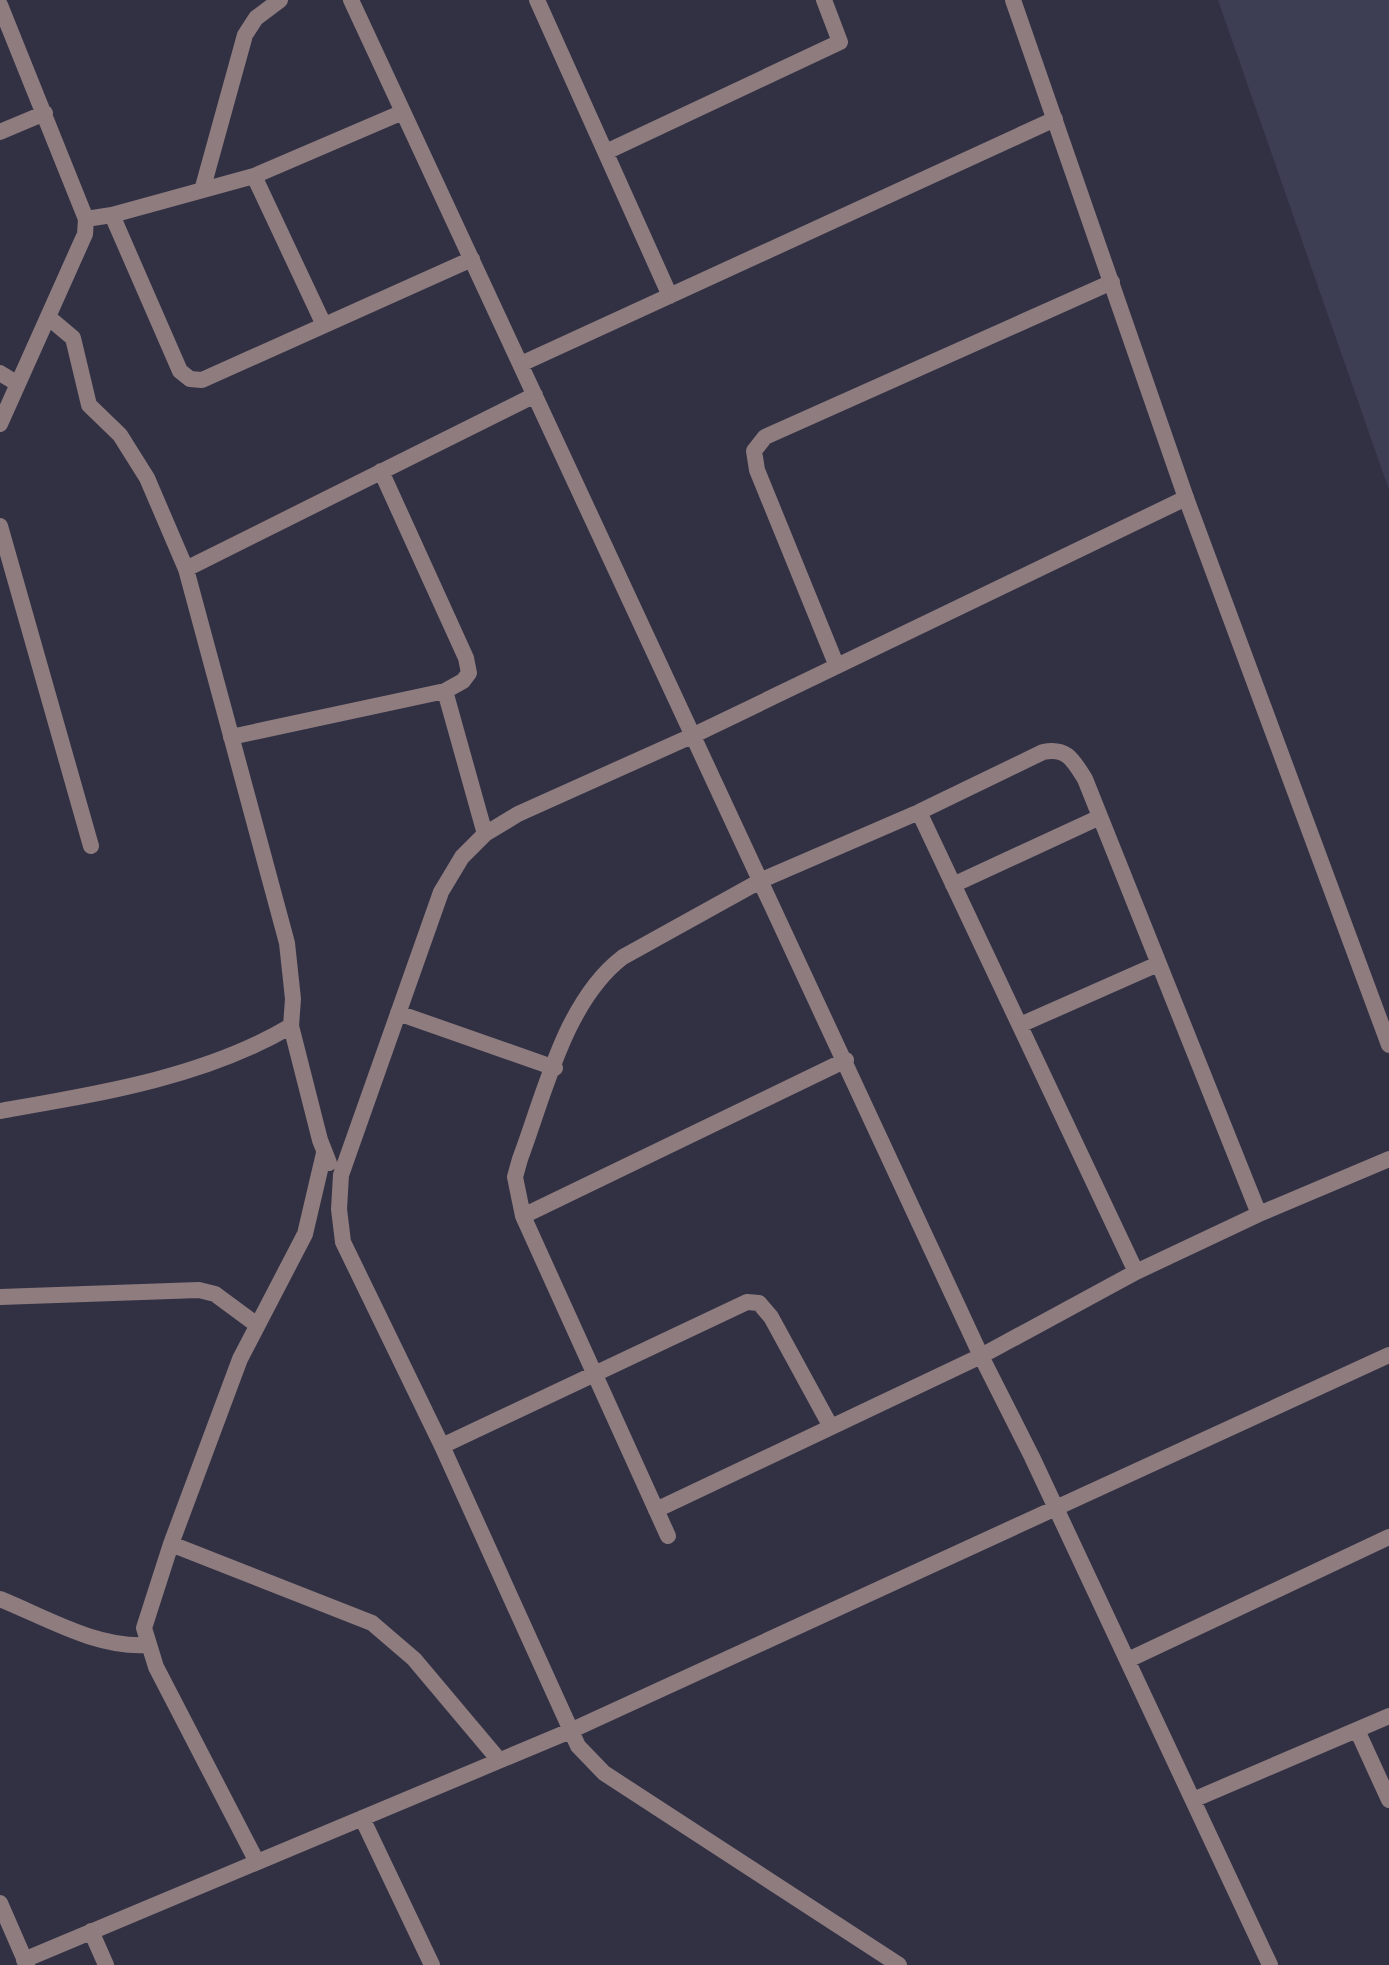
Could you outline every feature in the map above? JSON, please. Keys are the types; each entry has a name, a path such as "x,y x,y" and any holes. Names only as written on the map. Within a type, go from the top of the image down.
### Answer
{"street":[{"path":"203,187 245,35 256,18 280,0"},
{"path":"351,0 981,1356 1055,1506 1270,1965"},
{"path":"537,0 670,296"},
{"path":"606,152 840,42 824,0"},
{"path":"1013,0 1186,498 1389,1045"},
{"path":"0,5 86,219 85,234 0,424"},
{"path":"86,219 112,215 203,187 254,176 403,112"},
{"path":"0,132 45,113"},
{"path":"521,364 1055,119"},
{"path":"254,176 324,325"},
{"path":"112,215 180,371 190,379 202,380 472,259"},
{"path":"836,664 757,470 754,451 765,437 1112,282"},
{"path":"48,317 73,338 89,405 120,435 142,469 186,569 287,943 293,999 291,1026 324,1153 341,1175"},
{"path":"0,373 18,384"},
{"path":"186,569 535,395"},
{"path":"231,737 445,691 463,681 469,673 466,658 381,471"},
{"path":"899,1965 604,1773 589,1760 570,1731 442,1446 343,1242 339,1209 341,1175 441,892 462,857 485,834 518,814 694,735 1186,498"},
{"path":"0,526 91,846"},
{"path":"445,691 485,834"},
{"path":"668,1536 523,1216 515,1177 587,992 603,973 623,957 762,880 919,812 1043,752 1057,749 1069,755 1085,779 1259,1214"},
{"path":"919,812 1136,1272"},
{"path":"953,885 1100,817"},
{"path":"1020,1025 1158,964"},
{"path":"398,1013 555,1068"},
{"path":"0,1111 107,1092 218,1060 291,1026"},
{"path":"523,1216 846,1060"},
{"path":"257,1862 147,1645 146,1613 236,1371 305,1234 324,1153"},
{"path":"656,1510 981,1356 1136,1272 1259,1214 1389,1159"},
{"path":"0,1297 199,1290 215,1294 257,1325"},
{"path":"442,1446 747,1302 759,1303 771,1317 831,1427"},
{"path":"0,1903 26,1963 91,1931 570,1731 1389,1355"},
{"path":"1128,1660 1389,1537"},
{"path":"171,1544 372,1623 414,1659 499,1760"},
{"path":"0,1599 104,1642 122,1646 147,1645"},
{"path":"1193,1800 1389,1716"},
{"path":"1357,1730 1389,1800"},
{"path":"362,1818 432,1965"},
{"path":"91,1931 106,1965"}],"shaded area":[{"path":"1218,0 1389,0 1389,490"}]}
